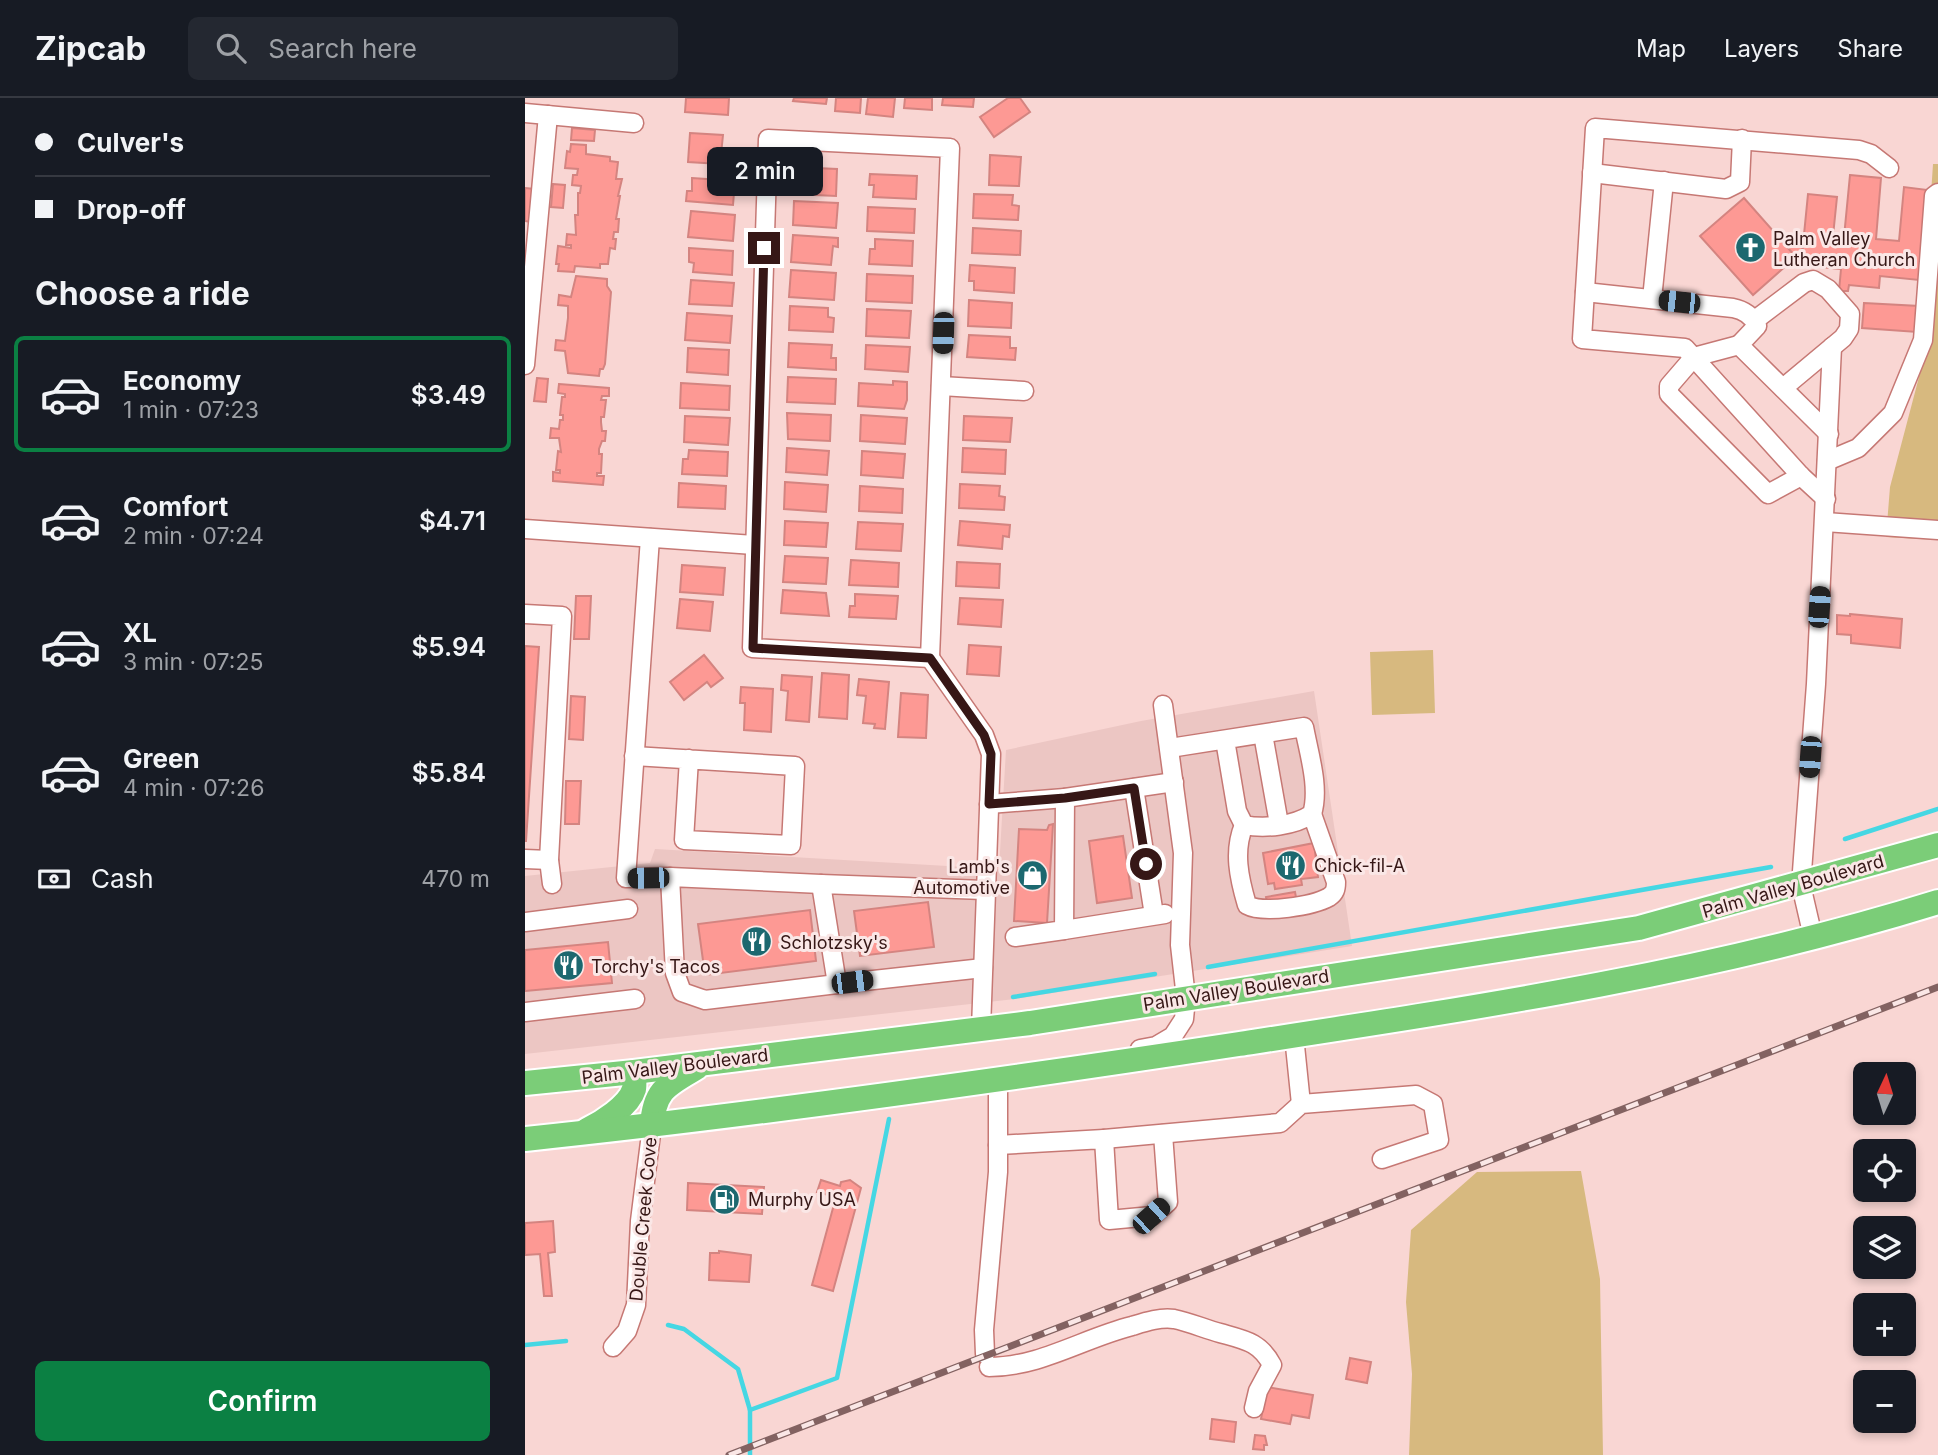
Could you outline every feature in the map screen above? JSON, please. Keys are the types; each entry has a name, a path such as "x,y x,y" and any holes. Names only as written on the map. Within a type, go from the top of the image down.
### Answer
{"highway":[{"name":"Palm Valley Boulevard","path":"525,1083 981,1029 1639,928 1938,845"},
{"path":"525,1139 652,1126 998,1080 1294,1036 1664,974 1938,902"},
{"path":"652,1126 654,1105 660,1092 703,1064"},
{"path":"580,1133 598,1125 624,1103 634,1089 634,1072"}],"street":[{"path":"525,113 634,123"},
{"path":"525,365 548,115"},
{"path":"1826,499 1801,476 1685,348 1583,339 1595,128 1859,150 1871,154 1889,168"},
{"path":"930,658 753,648 768,139 950,148 930,658 984,735 991,754 981,1029"},
{"path":"1592,173 1726,189 1740,182 1742,139"},
{"path":"1652,299 1664,181"},
{"path":"1827,461 1858,447 1893,413 1923,340 1934,196 1938,193"},
{"path":"1755,320 1804,283 1813,280 1819,282 1847,309 1851,320 1843,338 1783,388"},
{"path":"1585,292 1733,308 1755,320 1757,326 1754,332 1739,345 1694,357 1669,386 1669,394 1768,494 1801,476"},
{"path":"1739,345 1829,434"},
{"path":"1813,937 1801,885 1825,522 1832,347"},
{"path":"941,386 1024,391"},
{"path":"1825,522 1938,530"},
{"path":"525,529 754,545"},
{"path":"650,538 626,878 670,877 984,890"},
{"path":"525,614 562,616 549,860 552,884"},
{"path":"838,1102 871,1086 1156,1046 1173,1036 1180,1027 1186,998 1180,945 1183,853 1163,705"},
{"path":"1170,748 1304,727 1314,786 1315,804 1312,814 1336,883 1331,896 1268,910 1247,905 1237,856 1238,842 1244,825 1237,811 1224,740"},
{"path":"1263,734 1279,824"},
{"path":"634,756 689,759 795,766 791,845 684,840 689,759"},
{"path":"989,804 1065,798 1174,782"},
{"path":"1134,788 1154,915"},
{"path":"1064,930 1065,798"},
{"path":"1244,825 1257,828 1299,821 1312,814"},
{"path":"525,859 549,860"},
{"path":"670,877 675,973 682,992 705,1000 983,968"},
{"path":"821,884 837,984"},
{"path":"525,922 628,909"},
{"path":"1015,937 1180,911"},
{"path":"525,1012 635,999"},
{"path":"1294,1036 1301,1104"},
{"path":"998,1080 998,1172 984,1330 987,1360 1013,1367 1050,1356 1083,1340 1153,1320 1173,1319 1238,1338 1263,1349 1272,1365 1258,1391 1254,1408"},
{"path":"998,1145 1104,1139 1280,1123 1301,1104 1416,1095 1433,1104 1439,1140 1382,1159"},
{"name":"Double Creek Cove","path":"613,1347 628,1331 636,1305 640,1221 652,1126"},
{"path":"1104,1139 1109,1220 1151,1216 1168,1202 1163,1134"}],"shaded area":[{"path":"1933,164 1938,164 1938,540 1886,537 1890,487 1919,377"},
{"path":"1433,650 1435,713 1372,715 1370,652"},
{"path":"1314,691 1352,946 1015,999 525,1054 525,876 650,863 655,849 999,869 1006,750 1141,721"},
{"path":"1581,1171 1600,1279 1603,1455 1409,1455 1412,1374 1406,1302 1411,1230 1477,1172"}],"building":[{"path":"686,98 729,98 728,115 685,112"},
{"path":"794,98 827,98 826,104 793,101"},
{"path":"836,98 861,98 860,113 835,111"},
{"path":"868,98 895,98 893,117 866,114"},
{"path":"905,98 932,98 932,110 904,108"},
{"path":"943,98 974,98 973,107 942,105"},
{"path":"1008,98 1020,98 1030,112 994,137 980,117"},
{"path":"572,128 595,130 594,141 571,140"},
{"path":"690,133 723,135 720,164 688,162"},
{"path":"571,144 586,145 586,154 610,157 610,161 618,162 616,179 622,179 616,219 619,219 618,232 614,232 615,249 610,248 608,264 600,264 600,268 575,266 574,272 558,271 559,264 556,264 558,246 571,248 571,245 566,245 567,234 576,235 575,215 578,215 578,193 581,186 572,185 573,175 577,175 578,169 565,168 567,151 570,152"},
{"path":"990,155 1021,157 1019,186 989,185"},
{"path":"794,167 837,169 836,196 793,194"},
{"path":"870,174 917,176 916,199 873,197 874,185 869,185"},
{"path":"1850,175 1881,178 1876,239 1899,241 1904,187 1928,190 1919,280 1880,276 1879,288 1849,285 1848,291 1839,291 1841,269 1801,265 1808,194 1837,197 1833,236 1844,237"},
{"path":"692,178 735,181 733,205 686,201 687,191 692,191"},
{"path":"553,184 565,185 563,208 551,207"},
{"path":"525,188 534,189 531,222 525,221"},
{"path":"974,194 1013,195 1012,205 1019,206 1018,220 973,218"},
{"name":"Palm Valley Lutheran Church","path":"1744,198 1796,257 1753,295 1700,236"},
{"path":"794,201 838,203 836,228 793,225"},
{"path":"868,207 915,209 914,233 867,231"},
{"path":"691,211 735,215 733,241 688,237"},
{"path":"973,228 1021,231 1020,255 972,253"},
{"path":"793,235 838,238 838,247 833,246 831,265 791,262"},
{"path":"875,239 913,241 912,266 869,264 870,249 875,249"},
{"path":"1780,239 1803,241 1801,265 1789,264 1796,257"},
{"path":"689,248 733,251 732,275 693,272 694,263 689,262"},
{"path":"970,265 1015,268 1014,293 974,290 974,281 969,281"},
{"path":"791,270 836,273 834,300 789,297"},
{"path":"867,274 913,276 912,303 866,301"},
{"path":"576,276 607,279 611,292 605,364 603,369 600,369 599,376 568,373 565,351 555,350 556,340 565,341 568,318 568,306 558,305 559,295 571,297"},
{"path":"691,280 734,283 732,306 689,304"},
{"path":"969,300 1012,303 1011,328 968,326"},
{"path":"1864,303 1919,306 1917,332 1862,328"},
{"path":"790,306 828,308 828,317 834,318 833,332 789,330"},
{"path":"867,309 911,311 909,338 866,336"},
{"path":"687,313 732,316 730,343 685,340"},
{"path":"969,335 1010,337 1010,348 1016,348 1015,360 967,357"},
{"path":"789,343 832,345 831,358 836,358 836,370 788,367"},
{"path":"866,345 910,347 908,372 865,369"},
{"path":"688,348 729,350 728,375 687,372"},
{"path":"788,377 836,379 835,404 787,402"},
{"path":"537,378 548,379 546,402 534,401"},
{"path":"893,381 907,382 904,409 858,406 859,383 893,385"},
{"path":"681,383 730,386 729,410 680,408"},
{"path":"559,384 609,388 609,396 602,396 601,400 606,400 601,422 602,431 606,431 605,441 602,441 599,449 599,454 602,454 601,473 597,473 597,476 604,476 603,485 553,481 553,472 560,473 560,470 556,470 558,451 561,452 559,438 550,438 551,428 559,429 560,420 563,420 563,415 560,415 562,397 565,397 565,394 558,393"},
{"path":"787,413 831,415 830,441 788,439"},
{"path":"861,415 907,418 905,444 860,441"},
{"path":"685,416 730,418 728,445 684,442"},
{"path":"964,416 1012,418 1010,442 963,440"},
{"path":"787,448 829,451 827,475 786,472"},
{"path":"963,448 1006,450 1005,474 962,472"},
{"path":"689,450 728,452 727,476 682,474 683,459 688,459"},
{"path":"862,451 905,454 903,478 861,475"},
{"path":"785,482 828,485 826,512 784,509"},
{"path":"679,483 726,486 725,509 678,507"},
{"path":"960,484 1000,486 999,496 1005,497 1004,510 959,508"},
{"path":"860,486 903,489 902,513 859,511"},
{"path":"785,521 828,523 826,547 784,545"},
{"path":"960,521 1010,525 1009,537 1003,536 1002,549 958,545"},
{"path":"858,522 903,524 901,551 856,549"},
{"path":"785,556 828,558 826,584 783,582"},
{"path":"851,560 899,563 898,587 849,585"},
{"path":"957,562 1000,564 999,588 956,586"},
{"path":"682,565 725,568 723,595 680,592"},
{"path":"783,590 826,593 829,616 781,613"},
{"path":"855,594 898,596 896,619 849,617 850,606 855,606"},
{"path":"576,596 591,596 589,639 574,639"},
{"path":"960,598 1003,600 1001,627 958,624"},
{"path":"680,599 713,602 710,631 677,628"},
{"path":"1837,615 1902,619 1900,648 1851,643 1851,635 1837,634"},
{"path":"969,645 1001,647 999,676 967,674"},
{"path":"525,646 539,647 526,841 525,841"},
{"path":"704,655 723,678 711,687 707,682 684,700 670,682"},
{"path":"822,673 849,675 847,719 819,717"},
{"path":"782,675 812,677 809,722 786,720 788,691 781,690"},
{"path":"859,679 889,682 885,729 874,728 875,724 863,723 866,696 857,695"},
{"path":"741,687 773,689 771,732 744,730 745,703 740,703"},
{"path":"901,693 928,695 926,738 898,737"},
{"path":"571,696 585,697 583,740 569,739"},
{"path":"566,781 581,781 579,824 565,824"},
{"name":"Lamb's Automotive","path":"1053,824 1047,923 1014,921 1019,829 1047,830 1049,825"},
{"path":"1123,836 1132,898 1097,903 1089,841"},
{"name":"Chick-fil-A","path":"1314,843 1318,877 1301,879 1302,885 1275,889 1274,883 1268,884 1263,853"},
{"path":"1295,892 1298,908 1269,913 1266,897"},
{"path":"928,902 934,947 860,956 854,911"},
{"name":"Schlotzsky's","path":"810,910 816,961 705,975 698,924"},
{"name":"Torchy's Tacos","path":"608,942 612,983 525,991 525,950"},
{"path":"821,1180 840,1186 841,1182 850,1180 861,1188 833,1291 812,1285 836,1197 817,1192"},
{"name":"Murphy USA","path":"688,1183 764,1187 762,1214 687,1210"},
{"path":"553,1221 555,1252 548,1253 552,1296 544,1296 540,1254 525,1255 525,1223"},
{"path":"719,1251 751,1255 749,1282 709,1280 710,1253"},
{"path":"1350,1358 1371,1362 1367,1383 1346,1379"},
{"path":"1267,1387 1313,1395 1309,1418 1292,1415 1290,1424 1261,1419"},
{"path":"1212,1419 1236,1422 1234,1442 1210,1439"},
{"path":"1255,1435 1265,1436 1267,1445 1264,1445 1264,1450 1253,1449"}],"waterway":[{"path":"1845,839 1938,809"},
{"path":"1208,967 1771,867"},
{"path":"1013,997 1155,974"},
{"path":"750,1410 837,1378 889,1119"},
{"path":"668,1325 684,1329 738,1369 750,1410 750,1455"},
{"path":"525,1345 566,1341"}],"railway":[{"path":"729,1455 1938,987"}],"place":[{"name":"Palm Valley Lutheran Church","path":"1750,248"},
{"name":"Chick-fil-A","path":"1291,865"},
{"name":"Lamb's Automotive","path":"1033,876"},
{"name":"Schlotzsky's","path":"757,942"},
{"name":"Torchy's Tacos","path":"568,966"},
{"name":"Murphy USA","path":"725,1199"}],"route":[{"path":"764,248 753,648 930,658 984,735 991,754 989,804 1065,798 1134,788 1146,864"}]}
